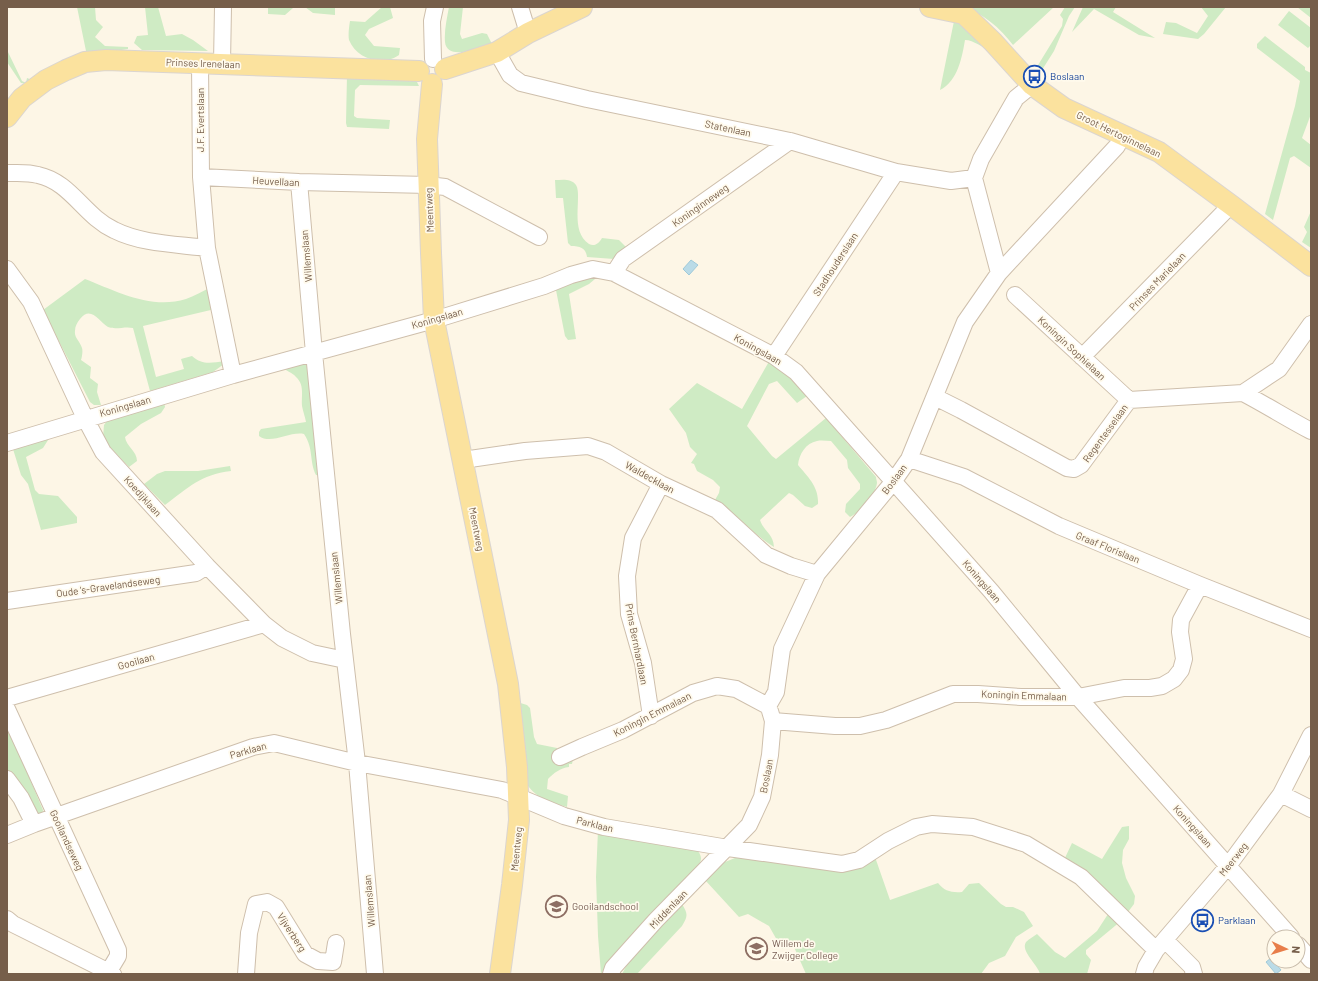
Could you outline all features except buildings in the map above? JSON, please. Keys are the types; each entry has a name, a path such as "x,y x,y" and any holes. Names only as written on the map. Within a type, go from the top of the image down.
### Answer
{"main road":[{"path":"432,71 497,52 528,33 582,7"},
{"name":"Groot Hertoginnelaan","path":"930,7 964,14 993,42 1032,85 1064,108 1123,134 1159,152 1311,266"},
{"name":"Prinses Irenelaan","path":"7,117 22,98 46,80 85,62 106,60 222,63 432,71"},
{"name":"Meentweg","path":"432,71 427,139 434,320 508,684 517,767 519,820 500,974"}],"street":[{"path":"222,63 223,7"},
{"name":"Meentweg","path":"432,71 432,21 435,7"},
{"path":"524,9 528,33"},
{"name":"Statenlaan","path":"497,52 510,75 521,83 790,141 896,172 951,182 974,178"},
{"name":"J.F. Evertslaan","path":"200,63 200,177"},
{"path":"999,273 974,178 981,160 1016,98 1032,85"},
{"name":"Boslaan","path":"728,848 750,825 762,797 770,755 771,713 776,692 782,649 817,574 893,482 909,459 965,322 999,273 1117,146 1123,134"},
{"name":"Koninginneweg","path":"614,273 623,259 790,141"},
{"name":"Stadhouderslaan","path":"774,356 896,172"},
{"path":"7,173 37,174 58,183 73,195 89,213 113,230 140,240 207,248"},
{"path":"200,177 207,248 233,375"},
{"name":"Heuvellaan","path":"200,177 299,182 428,185 445,187 539,237"},
{"name":"Willemslaan","path":"299,182 314,353 357,763 375,974"},
{"name":"Prinses Marielaan","path":"1082,357 1231,205"},
{"name":"Koedijklaan","path":"7,269 31,302 85,418 103,452 207,566 264,624 282,638 312,653 345,660"},
{"name":"Koningslaan","path":"7,443 85,418 233,375 434,320 544,286 570,275 593,269 614,273 774,356 796,372 991,591 1078,696 1284,929"},
{"name":"Koningin Sophielaan","path":"1015,295 1129,400"},
{"path":"1243,393 1279,369 1311,324"},
{"path":"1243,393 1266,404 1286,418 1311,431"},
{"name":"Regentesselaan","path":"935,397 1067,468 1074,469 1081,465 1129,400 1243,393"},
{"name":"Waldecklaan","path":"463,460 588,446 606,452 661,484 717,510 766,555 791,566 817,574"},
{"name":"Graaf Florislaan","path":"909,459 964,477 1059,526 1200,585 1311,629"},
{"name":"Prins Bernhardlaan","path":"651,716 643,663 630,614 627,576 633,538 661,484"},
{"name":"Oude 's-Gravelandseweg","path":"7,601 196,574 207,566"},
{"name":"Koningin Emmalaan","path":"560,757 582,746 624,730 693,693 717,686 736,689 771,713 835,726 860,726 886,720 953,694 1020,697 1078,696 1124,688 1150,688 1162,686 1174,679 1181,670 1184,659 1180,632 1181,620 1200,585"},
{"name":"Gooilaan","path":"7,698 264,624"},
{"name":"Gooilandseweg","path":"7,709 118,950 118,956 111,973"},
{"name":"Meerweg","path":"1144,974 1160,945 1228,866 1281,794 1311,736"},
{"name":"Parklaan","path":"7,835 34,824 253,747 274,743 357,763 502,790 564,816 604,827 728,848 842,864 859,860 888,841 916,827 932,824 973,827 1026,844 1081,877 1160,945 1192,967 1194,974"},
{"path":"7,779 21,798 34,824"},
{"path":"1281,794 1311,809"},
{"name":"Middenlaan","path":"611,974 613,968 656,920 728,848"},
{"name":"Vijverberg","path":"246,974 249,934 256,904 267,902 276,907 304,954 318,961 333,962 336,943"},
{"path":"7,919 13,924 111,973"}],"green space":[{"path":"77,7 95,7 96,20 103,27 95,37 105,46 128,47 128,49 95,54 86,51"},
{"path":"145,7 158,7 166,36 182,34 208,51 142,50 134,43 137,36 148,35"},
{"path":"268,7 293,8 285,15 268,14"},
{"path":"305,7 335,7 335,15 313,13"},
{"path":"382,7 390,7 393,18 369,29 365,35 374,46 400,48 399,55 389,60 382,61 365,57 355,50 349,40 349,28 350,21 365,22"},
{"path":"449,7 463,7 460,34 462,39 482,33 487,34 492,44 465,52 452,51 447,48 445,33"},
{"path":"963,7 1054,7 1013,45 991,22 977,13"},
{"path":"1065,7 1075,7 1069,16 1054,51 1042,70 1035,70 1062,26 1063,19 1060,15"},
{"path":"1083,7 1116,7 1113,12 1155,38 1139,35 1094,9 1072,32"},
{"path":"1201,7 1226,7 1204,34 1198,39 1163,34 1166,22 1176,23 1197,33 1208,16"},
{"path":"1297,7 1311,7 1311,18"},
{"path":"1289,11 1311,28 1311,45 1308,48 1278,25"},
{"path":"954,21 958,22 991,50 972,41 965,40 961,61 955,75 946,86 940,90"},
{"path":"1265,36 1305,67 1305,70 1311,73 1311,114 1302,138 1311,145 1311,168 1294,156 1290,158 1273,220 1265,214 1295,106 1300,81 1257,48 1257,44"},
{"path":"7,50 22,81 26,83 27,78 32,80 30,84 21,83 7,62"},
{"path":"347,75 409,77 417,82 419,86 360,85 355,90 354,116 357,118 390,120 389,129 347,127"},
{"path":"555,180 569,180 577,186 578,223 584,240 589,244 595,245 602,238 619,240 627,248 614,259 587,257 582,248 571,246 568,243 563,198 556,198"},
{"path":"1311,211 1311,248 1302,242 1307,232 1304,227"},
{"path":"597,272 595,279 589,284 569,294 576,339 568,340 565,336 555,285"},
{"path":"85,279 134,298 160,302 173,302 186,299 211,287 215,309 143,326 156,377 184,369 181,359 192,356 203,362 211,363 224,361 224,364 213,372 150,391 133,328 108,327 91,314 84,315 75,328 75,333 76,338 82,348 81,360 91,367 90,378 98,384 97,392 101,405 94,405 90,402 43,310"},
{"path":"771,358 784,369 807,396 797,403 777,381 769,384 747,426 772,456 776,459 826,418 876,477 877,483 874,492 866,503 858,512 850,517 845,512 846,504 860,489 860,484 848,468 847,460 831,441 813,442 806,447 802,453 798,465 815,487 818,504 812,508 805,506 789,493 760,520 770,535 774,547 715,500 719,493 720,487 713,480 697,471 694,464 691,463 697,454 690,447 686,433 669,409 697,383 742,409"},
{"path":"304,361 309,364 323,476 316,475 309,445 304,434 293,434 275,439 259,436 261,429 306,422 302,406 301,384 294,375 281,367"},
{"path":"164,401 165,407 161,413 141,424 125,437 127,443 137,457 137,461 129,467 107,444 103,437 104,425 110,417"},
{"path":"50,437 43,448 26,457 35,490 39,494 58,496 77,517 77,523 41,530 28,484 21,475 13,449"},
{"path":"230,466 231,471 211,475 195,483 165,505 144,484 157,474 165,471 198,471"},
{"path":"517,702 527,705 530,708 534,737 537,744 557,748 559,759 574,754 572,764 569,764 569,767 557,771 548,779 547,789 568,796 567,807 549,801 533,792 525,781"},
{"path":"7,725 43,810 42,815 35,816 26,796 7,769"},
{"path":"1129,826 1129,839 1123,850 1122,863 1126,878 1135,896 1134,904 1128,912 1090,877 1064,860 1072,843 1102,859 1122,827"},
{"path":"598,830 698,851 701,858 698,866 605,967 601,974 596,877"},
{"path":"875,857 890,900 938,883 946,890 952,892 962,892 969,884 979,883 1001,904 1024,912 1033,926 1016,937 1005,956 989,963 981,974 806,974 794,947 790,946 782,949 769,926 748,914 739,917 705,880 720,864 735,858"},
{"path":"682,904 686,915 682,926 637,974 622,974 630,959"},
{"path":"1110,911 1121,921 1086,950 1086,954 1091,960 1087,974 1040,974 1039,970 1025,950 1027,941 1037,934 1055,952 1065,958 1097,931"}],"water":[{"path":"691,260 698,265 689,275 683,269"},
{"path":"1272,969 1280,969 1281,970 1276,974"}],"place":[{"name":"Boslaan","path":"1035,76"},
{"name":"Gooilandschool","path":"557,906"},
{"name":"Parklaan","path":"1202,920"},
{"name":"Willem de Zwijger College","path":"757,949"}]}
